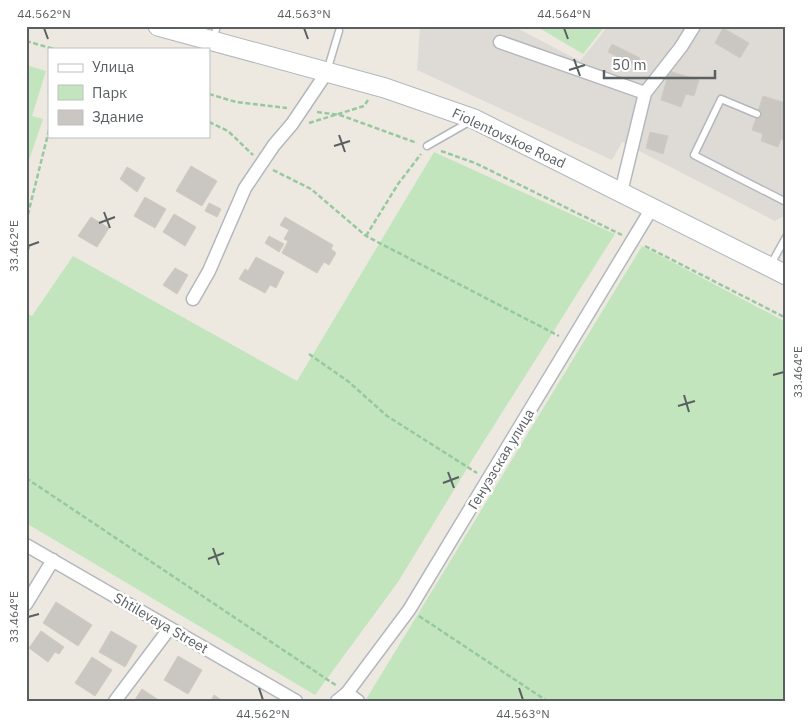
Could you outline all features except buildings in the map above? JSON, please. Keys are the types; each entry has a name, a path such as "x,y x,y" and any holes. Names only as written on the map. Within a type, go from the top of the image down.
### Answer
{"main road":[{"name":"Fiolentovskoe Road","path":"168,28 215,34 474,119 778,271"}],"street":[{"path":"621,192 645,93 681,47 694,26"},
{"path":"500,42 645,93"},
{"path":"193,299 209,271 245,188 274,145 302,110 326,72"},
{"name":"Генуэзская улица","path":"342,697 409,610 652,208"},
{"name":"Shtilevaya Street","path":"26,545 296,701"},
{"path":"26,604 53,560"},
{"path":"115,701 170,629"},
{"path":"342,697 358,701"}],"lane":[{"path":"326,72 339,30"},
{"path":"757,114 721,99 694,155 786,202"},
{"path":"427,146 474,119"},
{"path":"778,271 786,237"}],"path":[{"path":"26,41 50,48"},
{"path":"292,124 315,122 364,106 377,86"},
{"path":"210,94 236,102 340,115 475,163 634,240 786,318"},
{"path":"210,123 228,132 261,163 311,189 366,236 571,343"},
{"path":"26,222 48,134"},
{"path":"366,236 398,184 427,146"},
{"path":"309,354 349,382 387,416 489,480"},
{"path":"26,478 342,697"},
{"path":"409,610 547,701"}],"shaded area":[{"path":"420,26 513,26 580,61 608,26 786,26 786,215 775,221 622,142 612,160 417,70"}],"green space":[{"path":"536,26 605,26 583,54"},
{"path":"26,65 46,71 32,116 43,119 26,169"},
{"path":"434,152 615,234 474,457 398,582 315,695 26,523 26,313 32,316 73,256 297,381"},
{"path":"642,246 786,322 786,701 365,701"}]}
